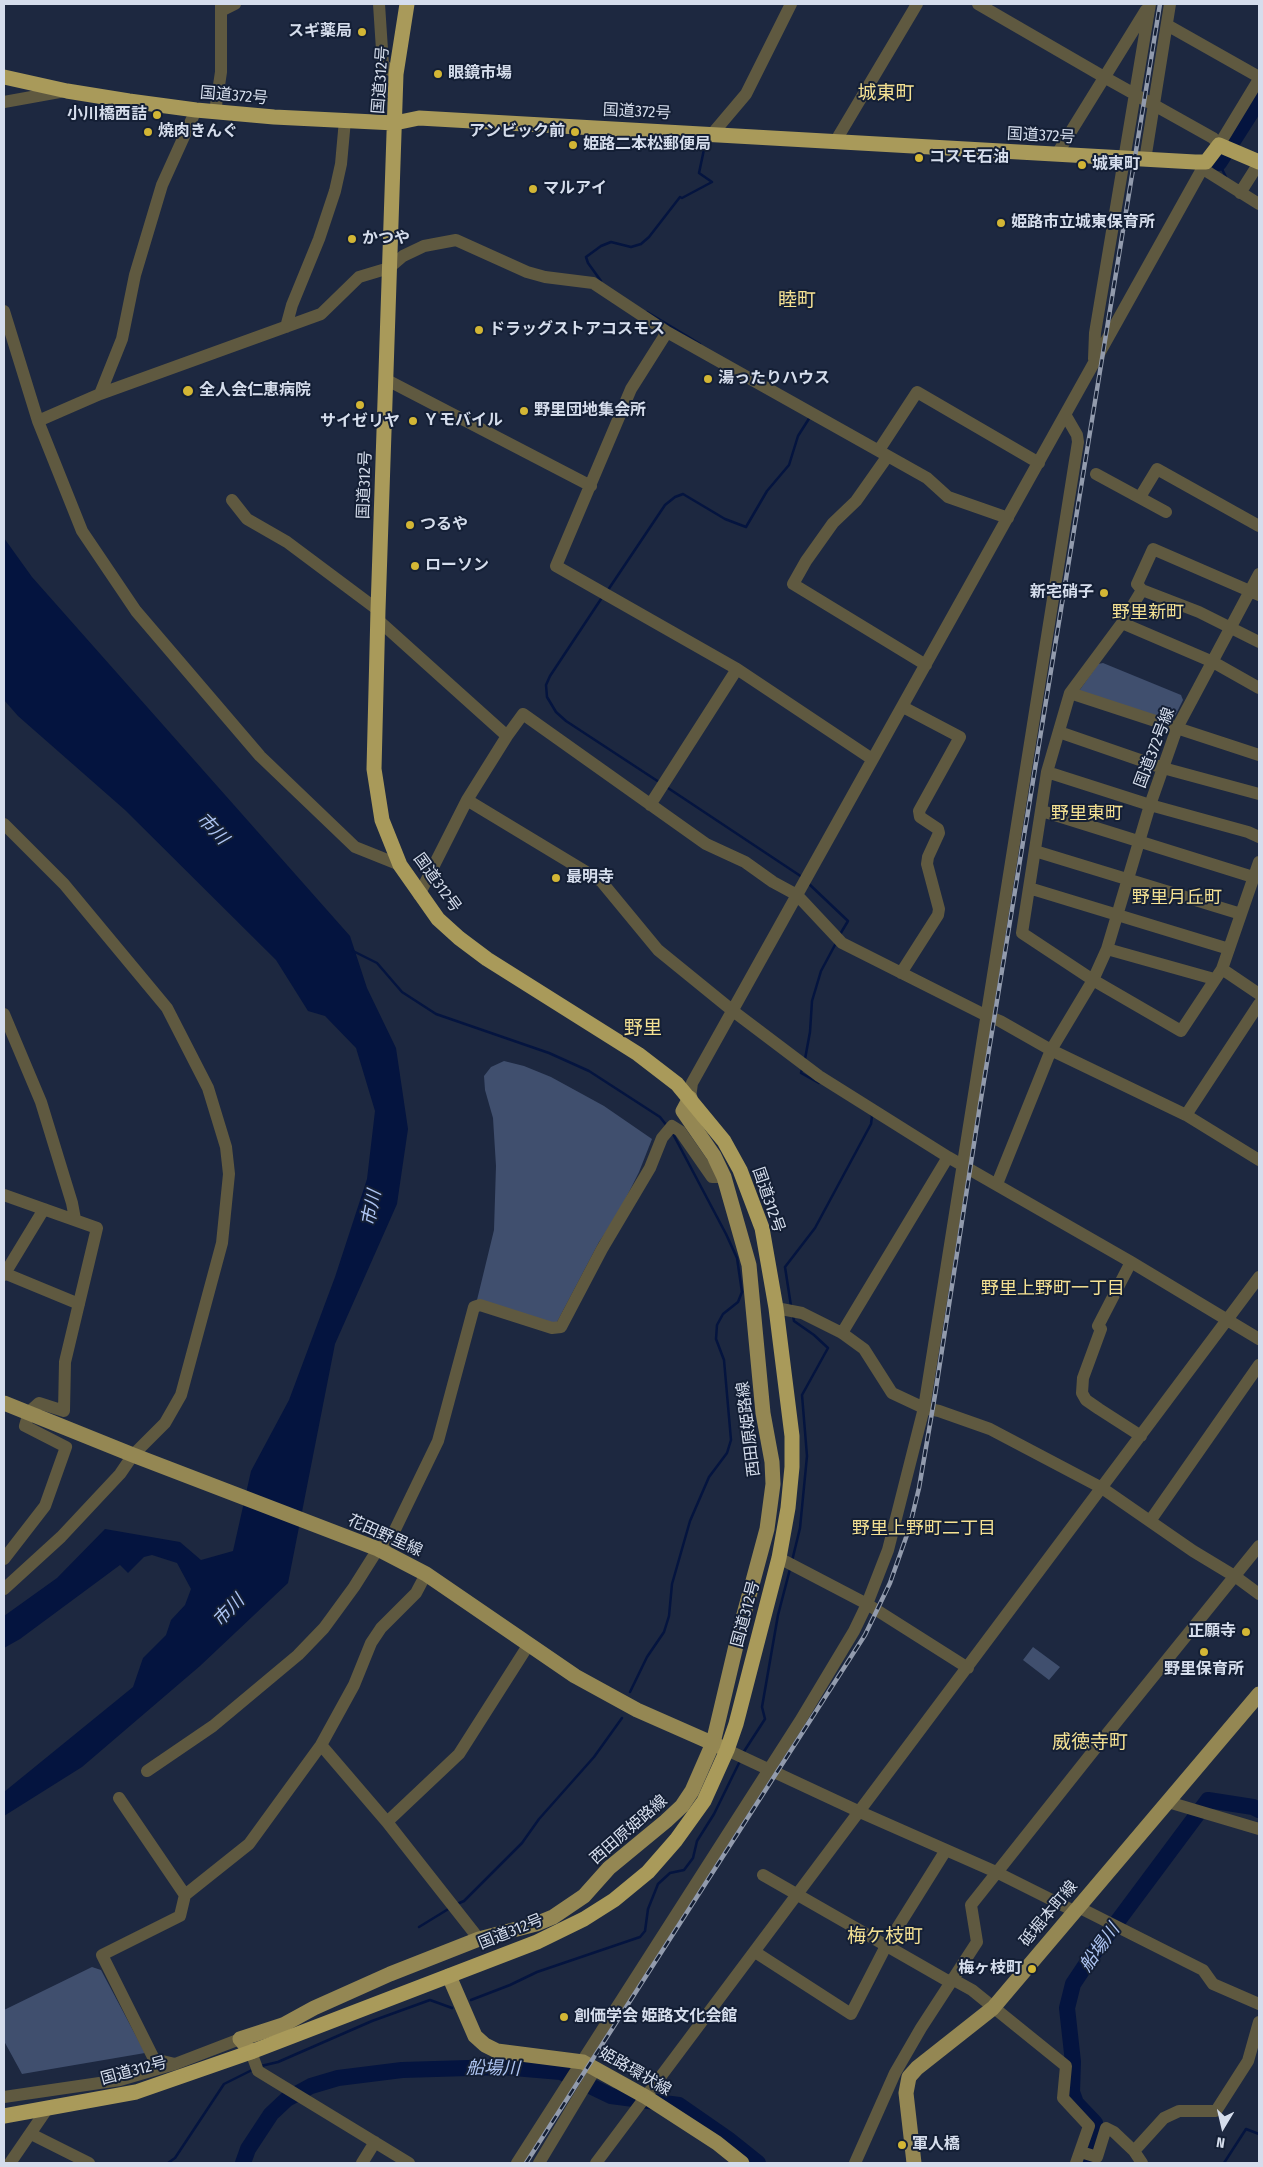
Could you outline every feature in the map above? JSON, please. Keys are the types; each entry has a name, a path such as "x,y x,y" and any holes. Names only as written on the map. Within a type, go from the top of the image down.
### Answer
{"highway":[{"name":"国道312号","path":"4,2116 136,2092 250,2052 537,1942 584,1919 614,1900 648,1872 676,1840 704,1800 727,1750 736,1724 779,1558 788,1508 792,1443 776,1308 762,1228 740,1170 724,1141 677,1084 638,1054 488,959 438,920 400,864 382,820 374,769 385,379 396,74 407,4"},
{"name":"国道372号","path":"4,77 67,91 215,112 395,123 419,118 713,133 835,142 1123,158 1205,166"},
{"path":"1205,166 1228,149 1259,162"}],"main road":[{"name":"西田原姫路線","path":"240,2039 283,2025 314,2008 390,1974 479,1939 536,1924 553,1917 584,1896 609,1868 682,1806 692,1792 713,1744 741,1625 767,1529 773,1484 772,1462 763,1412 749,1265 724,1177 714,1156 683,1111 690,1098"},
{"name":"花田野里線","path":"4,1403 138,1457 373,1547 426,1574 575,1676 637,1710 727,1750"},
{"name":"砥堀本町線","path":"902,2077 917,2068 993,2008 1259,1694"},
{"name":"姫路環状線","path":"449,1976 475,2036 485,2046 497,2051 582,2062 594,2073 646,2097 717,2143 742,2163"},
{"path":"240,2039 250,2052"},
{"path":"902,2077 906,2093 914,2163"}],"street":[{"path":"215,112 221,72 221,7 235,4"},
{"path":"379,4 383,66 396,74"},
{"path":"713,133 746,94 791,4"},
{"path":"835,142 917,4"},
{"path":"978,4 1213,138 1228,149 1259,78 1167,25"},
{"path":"1057,154 1150,4 1095,334 1094,360"},
{"path":"1146,160 1170,4"},
{"path":"4,102 67,91"},
{"path":"100,394 122,339 134,275 162,185 196,110"},
{"path":"286,326 292,305 320,239 336,191 341,164 345,120"},
{"path":"1243,188 1259,162"},
{"path":"690,1098 692,1083 872,759 903,708 1038,462 1066,416 1094,360 1116,325 1205,166 1243,188 1259,204"},
{"path":"38,421 100,394 321,314 359,277 389,268 403,256 424,246 456,240 527,272 546,277 593,284 667,332 927,478 948,497 1008,518"},
{"path":"4,311 38,421 82,531 136,611 260,756 355,847 400,864"},
{"path":"667,332 631,389 556,566 737,669 872,759"},
{"path":"385,379 591,486"},
{"path":"926,664 793,584 833,524 856,501 917,392 1038,462"},
{"path":"518,2163 769,1769 854,1631 867,1604 888,1550 924,1408 985,1015 1078,442 1077,435 1066,416"},
{"path":"1140,497 1156,469 1259,526"},
{"path":"1096,474 1166,512"},
{"path":"232,500 247,518 287,542 378,615 507,736"},
{"path":"1254,593 1153,548 1136,584 1142,590 1231,626 1259,642"},
{"name":"国道372号線","path":"997,1184 1051,1050 1093,980 1107,949 1150,805 1178,728 1231,626 1254,593 1259,574"},
{"path":"1142,590 1122,622 1070,693 1048,772 1022,933 1093,980 1181,1031 1218,974 1229,949 1259,862"},
{"path":"1122,622 1212,662 1259,688"},
{"path":"650,804 737,669"},
{"path":"1070,693 1259,755"},
{"path":"901,972 938,915 939,909 927,864 928,856 939,833 938,829 920,817 919,811 960,737 903,708"},
{"path":"420,895 467,800 523,714 706,844 745,862 797,896 842,942 1000,1021 1051,1050 1186,1115 1259,1160"},
{"path":"1059,732 1163,768 1259,794"},
{"path":"1048,772 1150,805 1248,832 1259,838"},
{"path":"467,800 602,881 650,941 733,1012 819,1076 948,1157 1131,1262 1259,1340"},
{"path":"1042,811 1253,877"},
{"path":"4,824 64,884 167,1008 208,1088 226,1147 229,1174 222,1242 181,1395 165,1423 138,1457 61,1537 4,1589"},
{"path":"1035,851 1241,914"},
{"path":"1029,888 1229,949"},
{"path":"1107,949 1218,974 1259,994"},
{"path":"1186,1115 1259,1004"},
{"path":"4,1014 43,1108 72,1203 75,1220"},
{"path":"148,1770 213,1726 298,1654 324,1628 373,1547 390,1540 438,1441 474,1307 480,1305 552,1328 561,1327 602,1249 650,1168 662,1138 672,1126 680,1131 712,1177 724,1177"},
{"path":"842,1333 948,1157"},
{"path":"4,1195 97,1228 65,1362 64,1411 39,1403 28,1412 25,1426 66,1447 45,1506 4,1559"},
{"path":"44,1209 4,1274 79,1304"},
{"path":"1131,1262 1098,1326 1101,1329 1083,1378 1082,1392 1086,1400 1141,1436"},
{"path":"596,2163 1259,1278"},
{"path":"776,1308 802,1313 842,1333 864,1349 892,1393 924,1408 946,1413 990,1429 1102,1488 1192,1552 1236,1577 1259,1594"},
{"path":"1150,1522 1259,1365"},
{"path":"855,2163 902,2077 921,2028 976,1942 971,1905 1259,1546"},
{"path":"779,1558 867,1604 968,1668"},
{"path":"175,2064 154,2059 102,1955 180,1916 186,1895 249,1844 321,1744 354,1685 371,1643 381,1628 416,1592 426,1574"},
{"path":"387,1822 459,1754 529,1644"},
{"path":"321,1744 387,1822 479,1939"},
{"path":"727,1750 1116,1927 1203,1970 1213,1984 1259,2004"},
{"path":"119,1798 186,1895"},
{"path":"1168,1802 1259,1829"},
{"path":"755,1952 851,2014 886,1946 946,1850"},
{"path":"763,1875 948,1981 952,1979 972,1990 1066,2066 1063,2098 1089,2126 1079,2158 1097,2157 1106,2128 1114,2132 1134,2150 1142,2163"},
{"path":"1134,2150 1164,2118 1179,2111 1216,2111 1248,2061 1259,2022"},
{"path":"4,2097 120,2080 175,2064 240,2039"},
{"path":"250,2052 258,2071 409,2163"},
{"path":"539,2163 594,2073"},
{"path":"10,2163 47,2109"},
{"path":"31,2134 89,2163"},
{"path":"362,2163 375,2142"}],"shaded area":[{"path":"1103,663 1181,695 1183,700 1173,720 1168,722 1079,691 1098,664"},
{"path":"504,1061 524,1066 551,1077 604,1106 652,1139 639,1172 617,1216 599,1242 557,1322 553,1324 477,1300 494,1230 496,1166 493,1118 485,1090 484,1076 491,1067"},
{"path":"1033,1647 1060,1667 1049,1680 1023,1660"},
{"path":"92,1967 101,1970 145,2053 22,2074 4,2041 4,2010"}],"water":[{"name":"市川","path":"4,538 32,577 350,936 367,988 396,1048 408,1129 397,1204 335,1344 288,1583 200,1666 82,1767 4,1816 4,1792 133,1687 143,1658 166,1635 171,1620 185,1605 191,1589 177,1563 152,1555 144,1557 128,1573 120,1565 20,1639 4,1648 4,1616 57,1578 105,1529 180,1542 201,1560 233,1551 251,1471 289,1400 335,1277 367,1179 375,1111 356,1048 325,1016 308,1011 276,960 125,810 18,716 4,700"}],"waterway":[{"path":"1219,163 1259,100"},
{"path":"601,281 586,257 601,246 611,242 631,247 641,244 649,237 680,197 682,198 712,182 699,173 706,140"},
{"path":"1219,163 1226,177"},
{"path":"647,312 700,344"},
{"path":"608,590 665,505 675,497 683,494 725,519 746,527 767,491 789,465 798,436 810,417"},
{"path":"603,596 550,676 546,685 547,697 556,712 566,721 659,782"},
{"path":"665,786 802,877"},
{"path":"808,883 848,921 839,936"},
{"path":"805,1059 810,1032 812,1001 821,971 836,943"},
{"path":"353,951 377,963 402,992 436,1014 549,1053 589,1071 660,1117 667,1126"},
{"path":"802,1069 801,1073 819,1083"},
{"path":"791,1306 785,1267 815,1228 871,1124 871,1115"},
{"path":"630,1692 647,1657 664,1632 669,1616 672,1584 690,1521 709,1477 727,1453 731,1440 724,1360 716,1339 717,1325 723,1314 738,1302 742,1292 737,1258 672,1132"},
{"path":"792,1561 800,1528 807,1456 802,1395 828,1348 794,1321 793,1316"},
{"path":"743,1753 765,1719 762,1707 778,1615 790,1569"},
{"path":"457,1904 464,1901 522,1843 539,1819 594,1757 622,1718"},
{"path":"471,2000 537,1972 640,1937 645,1931 648,1909 658,1884 670,1873 684,1870 693,1858 697,1841 714,1814 740,1761"},
{"name":"船場川","path":"1085,2163 1096,2134 1095,2123 1076,2103 1072,2092 1073,2062 1067,2008 1073,1984 1208,1800 1253,1807 1259,1810"},
{"path":"419,1927 450,1908"},
{"path":"261,2066 278,2062 372,2021 430,2000 452,2008"},
{"name":"船場川","path":"243,2163 248,2149 271,2114 287,2099 311,2086 338,2078 402,2070 502,2067 561,2072 611,2096 679,2105 728,2139 758,2163"},
{"path":"168,2163 175,2158 224,2084 254,2069"},
{"path":"1224,2163 1246,2129 1259,2134"}],"railway":[{"path":"526,2163 865,1635 890,1583 909,1529 919,1488 935,1395 980,1105 1160,4"}],"place":[{"name":"スギ薬局","path":"362,32"},
{"name":"眼鏡市場","path":"438,74"},
{"name":"小川橋西詰","path":"157,115"},
{"name":"焼肉きんぐ","path":"148,132"},
{"name":"アンビック前","path":"575,132"},
{"name":"姫路二本松郵便局","path":"573,145"},
{"name":"コスモ石油","path":"919,158"},
{"name":"城東町","path":"1082,165"},
{"name":"マルアイ","path":"533,189"},
{"name":"姫路市立城東保育所","path":"1001,223"},
{"name":"かつや","path":"352,239"},
{"name":"ドラッグストアコスモス","path":"479,330"},
{"name":"湯ったりハウス","path":"708,379"},
{"name":"全人会仁恵病院","path":"188,391"},
{"name":"サイゼリヤ","path":"360,405"},
{"name":"野里団地集会所","path":"524,411"},
{"name":"Ｙモバイル","path":"413,421"},
{"name":"つるや","path":"410,525"},
{"name":"ローソン","path":"415,566"},
{"name":"新宅硝子","path":"1104,593"},
{"name":"最明寺","path":"556,878"},
{"name":"正願寺","path":"1246,1632"},
{"name":"野里保育所","path":"1204,1652"},
{"name":"梅ヶ枝町","path":"1032,1969"},
{"name":"創価学会 姫路文化会館","path":"564,2017"},
{"name":"軍人橋","path":"902,2145"}],"district":[{"name":"城東町","path":"886,94"},
{"name":"睦町","path":"797,301"},
{"name":"野里新町","path":"1148,613"},
{"name":"野里東町","path":"1087,814"},
{"name":"野里月丘町","path":"1177,898"},
{"name":"野里","path":"643,1029"},
{"name":"野里上野町一丁目","path":"1053,1289"},
{"name":"野里上野町二丁目","path":"924,1529"},
{"name":"威徳寺町","path":"1090,1743"},
{"name":"梅ケ枝町","path":"885,1937"}]}
